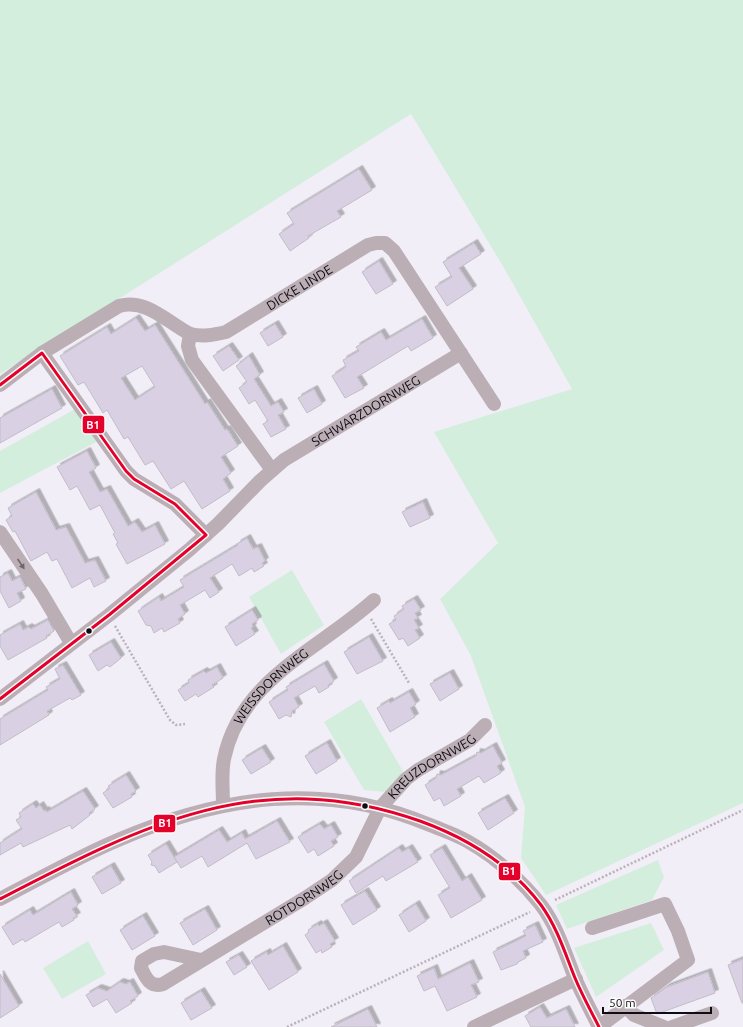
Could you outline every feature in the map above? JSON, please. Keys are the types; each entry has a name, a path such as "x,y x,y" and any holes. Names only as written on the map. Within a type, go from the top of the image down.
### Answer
{"street":[{"name":"DICKE LINDE","path":"0,385 42,353 119,306 129,303 139,304 190,334 208,336 226,332 368,246 376,242 385,242 394,251 494,404"},
{"path":"190,334 188,346 192,360 272,470"},
{"path":"42,353 129,475 175,504 206,535"},
{"name":"SCHWARZDORNWEG","path":"0,699 109,616 206,535 284,460 461,353"},
{"path":"0,532 42,594 71,644"},
{"name":"WEISSDORNWEG","path":"223,805 224,759 230,738 245,710 262,688 282,668 369,604"},
{"name":"KREUZDORNWEG","path":"380,808 406,779 418,770 470,740 485,725"},
{"path":"0,899 117,840 223,805 254,800 292,798 328,799 380,808 418,820 466,840 498,862 526,888 542,906 558,934 576,979 599,1027 688,960 678,931 665,904 592,928"},
{"name":"ROTDORNWEG","path":"201,960 305,898 332,880 356,857 380,808"},
{"path":"474,1027 576,979"},
{"path":"625,1006 634,1015 664,1027"},
{"path":"672,1027 712,1012"}],"path":[{"path":"369,604 409,683"},
{"path":"109,616 170,720 176,725 185,724"},
{"path":"287,1027 743,810"}],"green space":[{"path":"0,0 743,0 743,803 546,895 521,858 525,807 471,656 440,599 498,543 434,432 572,389 504,268 411,114 0,374"},
{"path":"75,409 98,441 0,493 0,451"},
{"path":"292,570 324,625 281,654 249,597"},
{"path":"361,699 404,773 386,792 364,790 324,722"},
{"path":"658,860 664,877 652,900 567,929 556,905"},
{"path":"651,923 664,950 596,997 574,948"},
{"path":"88,941 106,974 62,999 43,968"}],"building":[{"path":"359,169 372,190 337,211 341,217 308,236 309,238 290,251 279,234 294,224 287,213"},
{"path":"474,243 481,254 459,268 473,289 447,306 435,287 452,277 443,262"},
{"path":"379,261 393,284 376,294 362,272"},
{"path":"136,318 145,331 155,325 205,404 207,402 225,430 227,429 238,446 221,457 231,473 223,479 230,491 202,509 184,481 171,489 153,461 145,465 128,437 124,439 107,410 103,413 84,382 78,385 60,356 107,327 111,334","holes":["142,366 155,387 135,400 121,378"]},
{"path":"422,319 433,338 411,351 408,346 357,377 364,388 345,398 332,376 346,367 343,360 359,351 356,347 381,332 386,340"},
{"path":"275,324 283,337 268,346 260,333"},
{"path":"229,346 239,360 223,371 213,356"},
{"path":"249,356 260,375 254,379 271,406 278,402 284,412 278,415 286,429 271,437 263,424 268,421 255,400 249,404 239,388 247,382 236,366"},
{"path":"52,389 62,408 0,443 0,418"},
{"path":"314,389 322,404 307,413 298,398"},
{"path":"87,451 96,468 89,472 100,492 107,489 128,526 135,522 142,532 155,525 165,544 127,564 116,544 118,543 113,534 115,533 100,505 90,510 77,486 70,490 57,467"},
{"path":"36,492 56,530 66,527 85,563 95,560 106,581 94,587 90,578 72,588 57,559 52,561 47,552 31,561 15,531 13,532 6,520 12,516 8,508"},
{"path":"423,502 430,518 410,527 402,512"},
{"path":"247,538 253,549 258,547 265,561 262,563 264,566 254,572 252,568 239,576 232,564 210,578 219,592 210,598 205,590 180,605 185,614 178,619 180,623 164,632 162,628 154,633 151,626 146,625 138,611 159,597 161,601 184,587 180,580"},
{"path":"8,573 12,581 20,577 26,589 17,593 21,601 9,608 0,591 0,577"},
{"path":"414,599 421,610 415,613 418,618 414,620 419,628 415,630 420,638 408,646 403,638 399,640 389,624 396,620 394,616 404,609 402,606"},
{"path":"252,610 258,620 252,624 253,627 251,628 255,634 236,646 225,627"},
{"path":"48,620 54,631 46,636 47,638 8,660 0,646 0,635 20,624 23,630 29,627 31,629"},
{"path":"369,637 383,661 357,674 344,652"},
{"path":"111,642 121,658 110,667 107,665 98,671 89,655"},
{"path":"324,664 334,681 328,685 329,687 319,693 315,686 294,698 299,707 292,711 291,717 286,715 279,719 269,702 288,690 286,687"},
{"path":"63,665 81,695 72,700 70,698 47,711 49,715 0,745 0,719 48,690 46,687 60,679 55,669"},
{"path":"217,667 223,678 212,685 214,687 198,697 196,694 185,701 178,690 189,683 188,680 204,671 206,673"},
{"path":"450,673 459,689 440,701 430,684"},
{"path":"409,692 416,704 410,708 415,717 390,732 377,708 389,701 390,703"},
{"path":"327,743 337,761 316,774 305,756"},
{"path":"493,746 502,763 497,766 501,773 484,783 479,776 457,789 461,796 444,806 440,798 434,801 425,785 436,778 437,774 441,775 476,756 477,752 481,753"},
{"path":"262,748 271,762 251,774 242,760"},
{"path":"126,775 136,791 131,794 132,797 113,808 103,793 110,788 108,786"},
{"path":"83,791 95,809 89,813 90,815 72,829 70,825 23,847 21,843 0,855 0,843 22,829 16,820 21,817 19,813 33,804 36,808 40,805 44,811 46,810 47,812"},
{"path":"505,798 514,813 488,830 478,813"},
{"path":"277,821 290,842 256,859 247,843 208,867 202,856 181,868 174,857 219,830 227,842 242,833 245,839"},
{"path":"320,824 324,829 331,825 338,837 331,841 334,846 318,856 314,849 308,853 298,837"},
{"path":"166,844 177,862 159,873 155,866 151,865 152,862 148,855"},
{"path":"399,848 402,852 409,848 418,862 386,881 383,876 356,893 349,881"},
{"path":"442,848 462,881 468,877 482,900 451,918 438,895 450,888 430,855"},
{"path":"111,866 121,883 102,894 92,877"},
{"path":"365,891 377,910 353,925 341,905"},
{"path":"71,892 78,905 72,909 77,916 73,918 74,920 62,927 59,922 25,942 23,939 13,945 2,927 30,910 33,915"},
{"path":"416,904 426,921 409,932 399,915"},
{"path":"205,909 217,930 193,945 180,923"},
{"path":"143,916 155,936 132,950 120,930"},
{"path":"324,923 335,941 330,944 332,947 322,953 321,950 316,953 305,935 309,932 308,930 318,924 319,926"},
{"path":"535,925 543,942 523,951 526,958 517,964 501,970 493,952 526,936 523,931"},
{"path":"283,946 298,972 269,990 251,961 267,952 268,955"},
{"path":"239,955 247,967 234,975 226,962"},
{"path":"743,959 743,1003 742,1003 728,965"},
{"path":"470,963 479,982 471,985 477,997 447,1011 435,986 424,991 417,976 434,968 438,979"},
{"path":"708,972 715,993 657,1014 651,998 667,987"},
{"path":"0,974 19,1006 0,1018"},
{"path":"120,982 126,984 130,982 138,996 130,1001 132,1003 116,1013 107,999 93,1007 86,995 98,988 107,991"},
{"path":"201,991 212,1008 191,1020 181,1003"},
{"path":"540,1007 547,1018 566,1009 575,1027 531,1027 525,1016"},
{"path":"368,1009 377,1027 331,1027"}],"transit line":[{"name":"B1","path":"0,385 42,353 126,471 134,479 175,504 206,535 109,615 0,699"},
{"name":"B1","path":"0,899 102,848 152,827 202,811 254,801 306,799 362,805 420,821 437,828 471,844 516,877 529,890 552,922 578,984 599,1027"}]}
